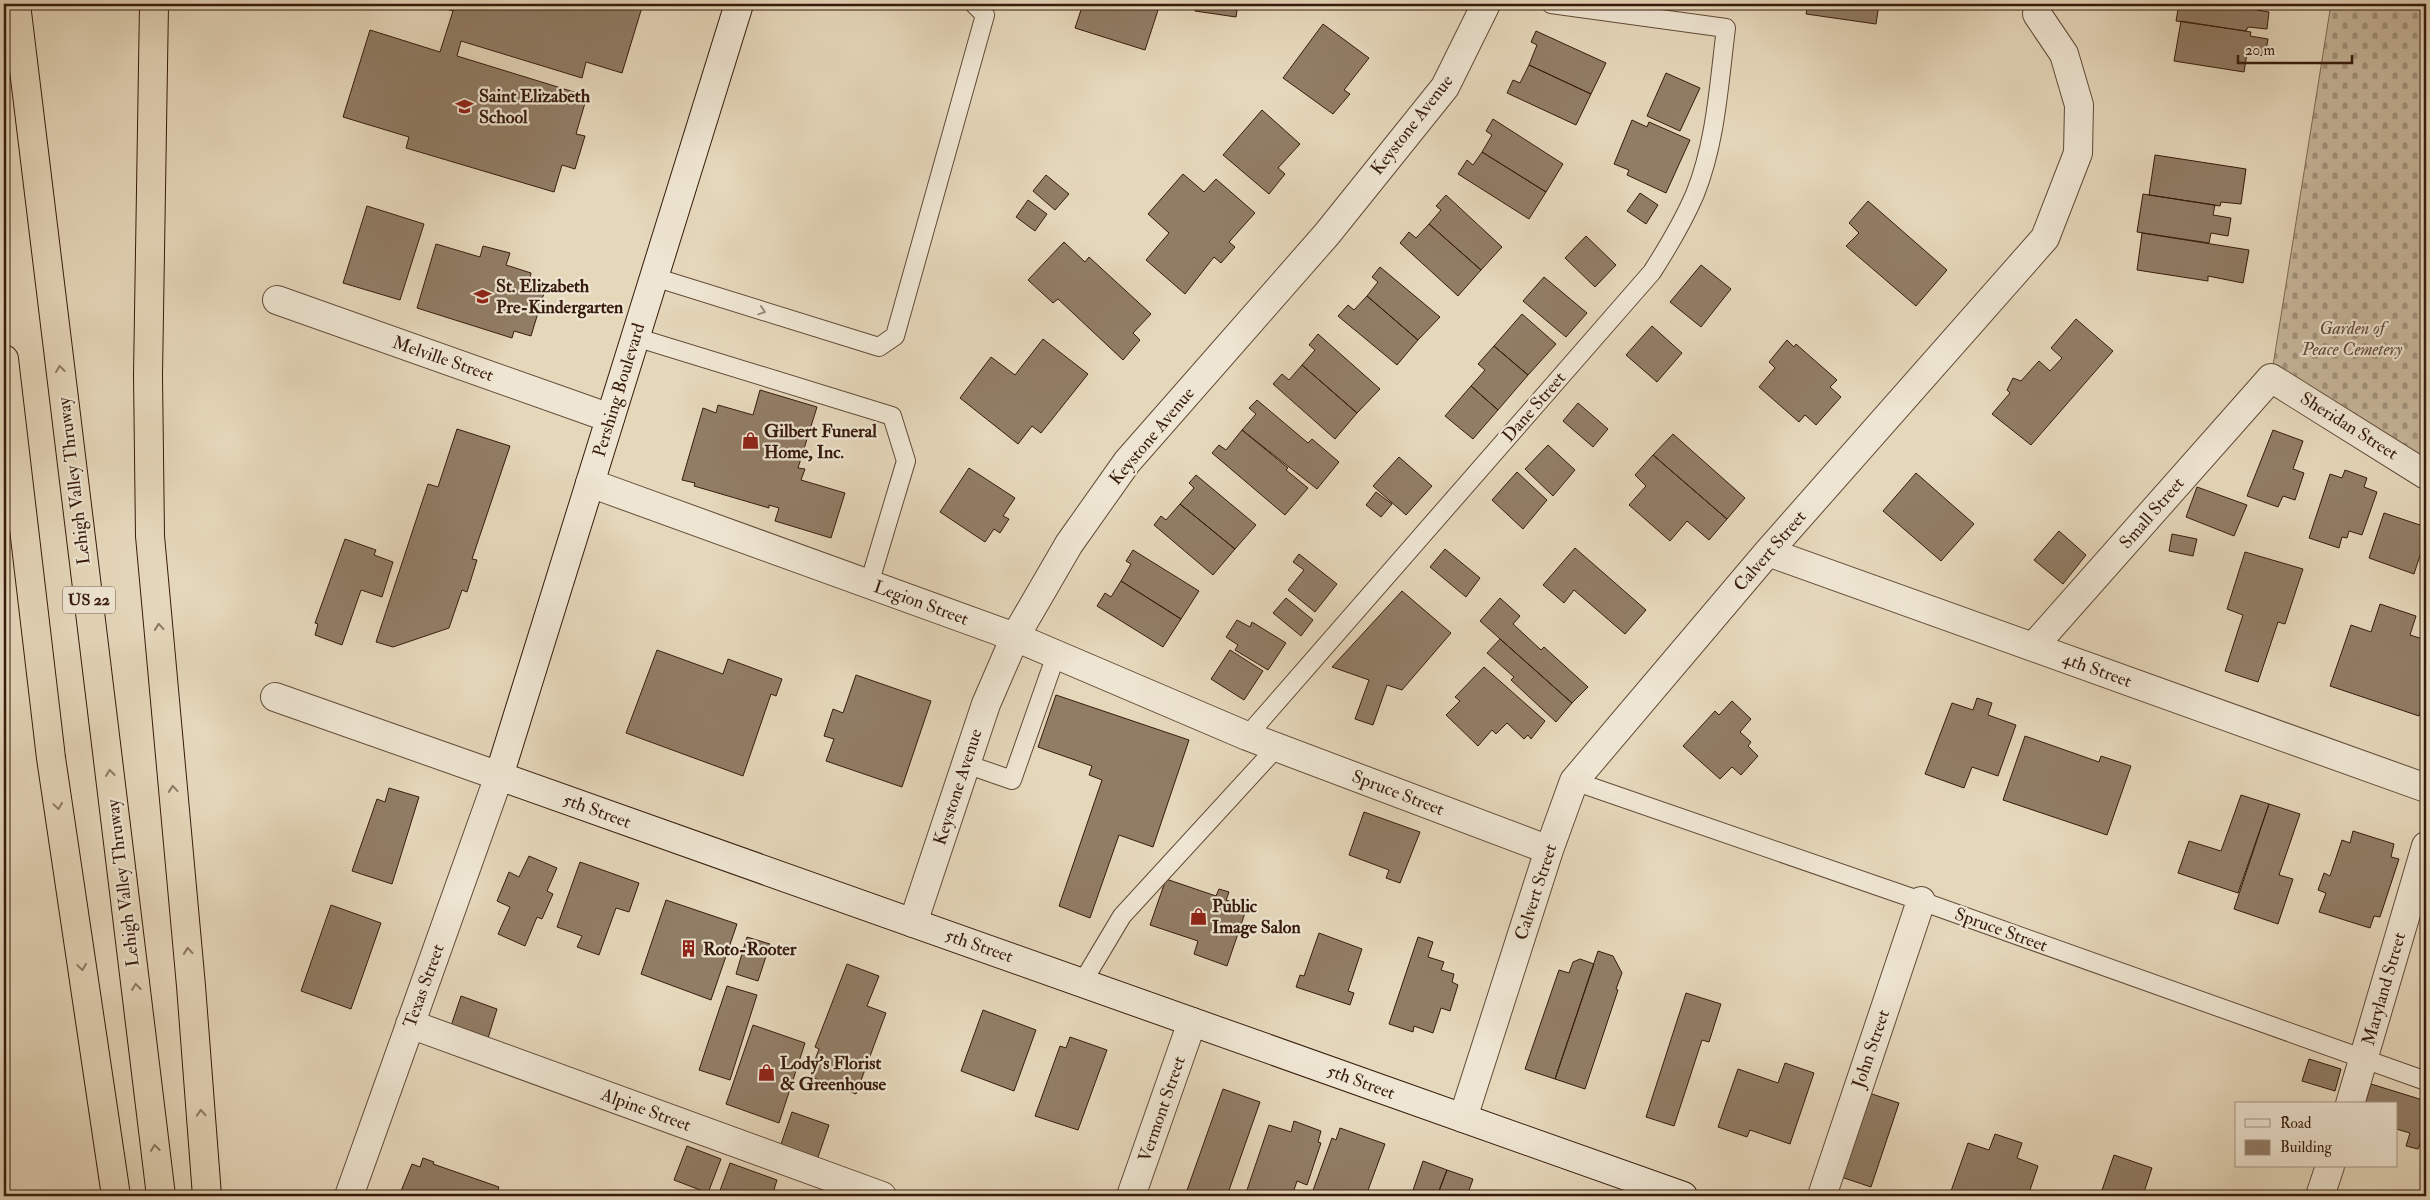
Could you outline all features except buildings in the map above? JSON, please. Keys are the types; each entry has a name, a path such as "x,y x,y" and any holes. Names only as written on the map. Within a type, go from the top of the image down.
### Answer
{"highway":[{"name":"Lehigh Valley Thruway","path":"16,4 161,1196"},
{"path":"154,4 148,375 150,536 208,1196"},
{"path":"4,359 51,758"},
{"path":"4,462 51,758 116,1196"}],"street":[{"name":"Pershing Boulevard","path":"499,776 739,4"},
{"name":"Keystone Avenue","path":"913,923 986,704 1015,637 1069,544 1127,462 1327,234 1445,87 1486,4"},
{"name":"Calvert Street","path":"1463,1118 1574,782 1768,552 2045,238 2078,153 2079,105 2064,54 2037,14"},
{"name":"Melville Street","path":"276,300 610,418"},
{"name":"Sheridan Street","path":"2271,378 2426,475"},
{"name":"Small Street","path":"2033,647 2271,378"},
{"name":"Legion Street","path":"590,483 1015,637 1247,736"},
{"name":"4th Street","path":"1768,552 2426,788"},
{"name":"5th Street","path":"275,697 1683,1196"},
{"name":"Spruce Street","path":"1247,736 1550,850"},
{"name":"Texas Street","path":"349,1196 499,776"},
{"name":"Maryland Street","path":"2351,1102 2426,846"},
{"name":"John Street","path":"1822,1196 1921,901"},
{"name":"Vermont Street","path":"1131,1196 1192,1022"},
{"name":"Alpine Street","path":"410,1024 882,1196"},
{"path":"2320,1196 2329,1168"}],"lane":[{"path":"654,277 879,347 895,336 985,15 974,4"},
{"name":"Dane Street","path":"1247,736 1652,272 1676,234 1695,193 1708,151 1716,108 1726,28 1551,4"},
{"path":"635,337 892,416 906,461 869,584"},
{"path":"966,764 1012,780 1056,655"},
{"path":"1082,983 1122,916 1276,747"},
{"name":"Spruce Street","path":"1574,782 1921,901 2426,1081"}],"green space":[{"name":"Garden of Peace Cemetery","path":"2331,4 2426,4 2426,475 2271,378"}],"place":[{"name":"Saint Elizabeth School","path":"465,106"},
{"name":"St. Elizabeth Pre-Kindergarten","path":"482,296"},
{"name":"Gilbert Funeral Home, Inc.","path":"750,441"},
{"name":"Public Image Salon","path":"1198,916"},
{"name":"Roto-Rooter","path":"689,949"},
{"name":"Lody's Florist & Greenhouse","path":"766,1073"}]}
